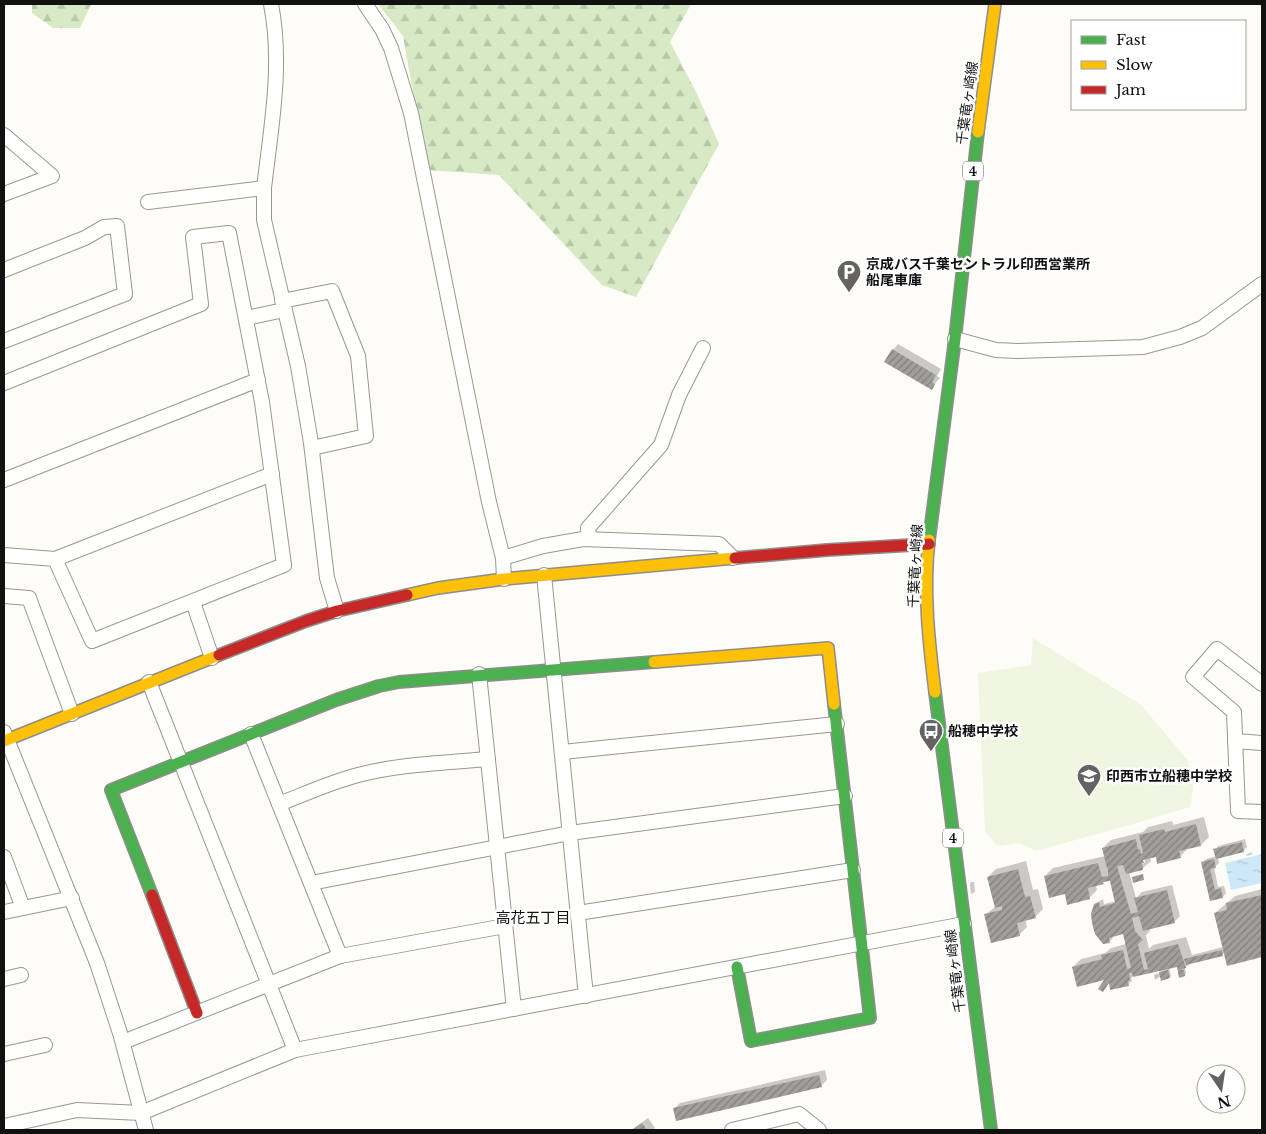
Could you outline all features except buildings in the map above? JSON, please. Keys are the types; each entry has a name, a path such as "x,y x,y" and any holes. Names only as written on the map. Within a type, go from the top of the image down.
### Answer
{"street":[{"path":"271,4 276,46 275,89 264,188 264,220 298,366 312,448 327,578 337,611"},
{"path":"365,4 382,29 391,48 410,113 502,558 504,579"},
{"name":"千葉竜ヶ崎線","path":"991,1130 931,660 927,595 929,544 955,339 975,152 995,4"},
{"path":"4,135 52,176 4,194"},
{"path":"148,202 264,188"},
{"path":"4,270 84,238 104,227 117,226 125,294 4,341"},
{"path":"4,383 200,304 193,237 229,233 258,380 284,565 92,641 55,559"},
{"path":"955,339 996,350 1018,351 1143,347 1180,338 1202,328 1262,284"},
{"path":"246,318 332,291 358,356 366,436 312,448"},
{"path":"589,539 588,528 661,445 679,395 703,348"},
{"path":"4,480 258,380"},
{"path":"4,555 55,559 272,474"},
{"path":"502,558 543,546 583,539 719,544 733,558"},
{"path":"146,1130 123,1042 97,963 5,738 72,714 306,621 337,611 438,588 504,579 733,558 929,544"},
{"path":"544,575 586,996"},
{"path":"4,596 29,598 72,714"},
{"path":"193,602 212,658"},
{"path":"198,1013 111,790 336,700 379,686 409,680 828,648 870,1018 751,1041 737,967"},
{"path":"1262,684 1216,649 1193,677 1234,712 1238,811 1262,812"},
{"path":"479,674 514,1009"},
{"path":"149,682 295,1050"},
{"path":"562,752 837,724"},
{"path":"251,734 340,956"},
{"path":"1235,741 1262,743"},
{"path":"279,804 330,784 368,772 399,767 488,759"},
{"path":"311,883 570,833 845,796"},
{"path":"4,857 23,908"},
{"path":"578,914 853,870"},
{"path":"4,912 72,898"},
{"path":"4,1126 77,1110 141,1113 295,1050 964,924"},
{"path":"123,1042 340,956 505,926"},
{"path":"4,979 22,975"},
{"path":"4,1054 45,1045"},
{"path":"732,1130 799,1114 819,1130"}],"green space":[{"path":"32,4 91,4 80,28 53,28 32,13"},
{"path":"378,4 691,4 670,42 697,94 719,144 636,297 602,285 499,175 427,170 403,36"},
{"path":"1033,638 1141,705 1188,761 1193,787 1190,807 1036,851 1019,843 998,846 985,832 978,673 1031,665"}],"water":[{"path":"1262,854 1262,883 1231,890 1225,863"}],"traffic: fast":[{"path":"929,540 955,339 978,132"},
{"path":"152,895 111,790 336,700 379,686 399,682 654,662"},
{"path":"935,692 991,1130"},
{"path":"737,967 751,1041 870,1018 834,704"}],"traffic: slow":[{"path":"978,132 995,4"},
{"path":"929,540 927,597 935,692"},
{"path":"407,595 438,588 504,579 735,558"},
{"path":"654,662 828,648 834,704"},
{"path":"4,741 219,655"}],"traffic: jam":[{"path":"735,558 929,544"},
{"path":"219,655 337,611 407,595"},
{"path":"152,895 197,1013"}],"place":[{"name":"京成バス千葉セントラル印西営業所 船尾車庫","path":"849,293"},
{"name":"船穂中学校","path":"931,752"},
{"name":"印西市立船穂中学校","path":"1089,797"}],"district":[{"name":"高花五丁目","path":"533,917"}]}
